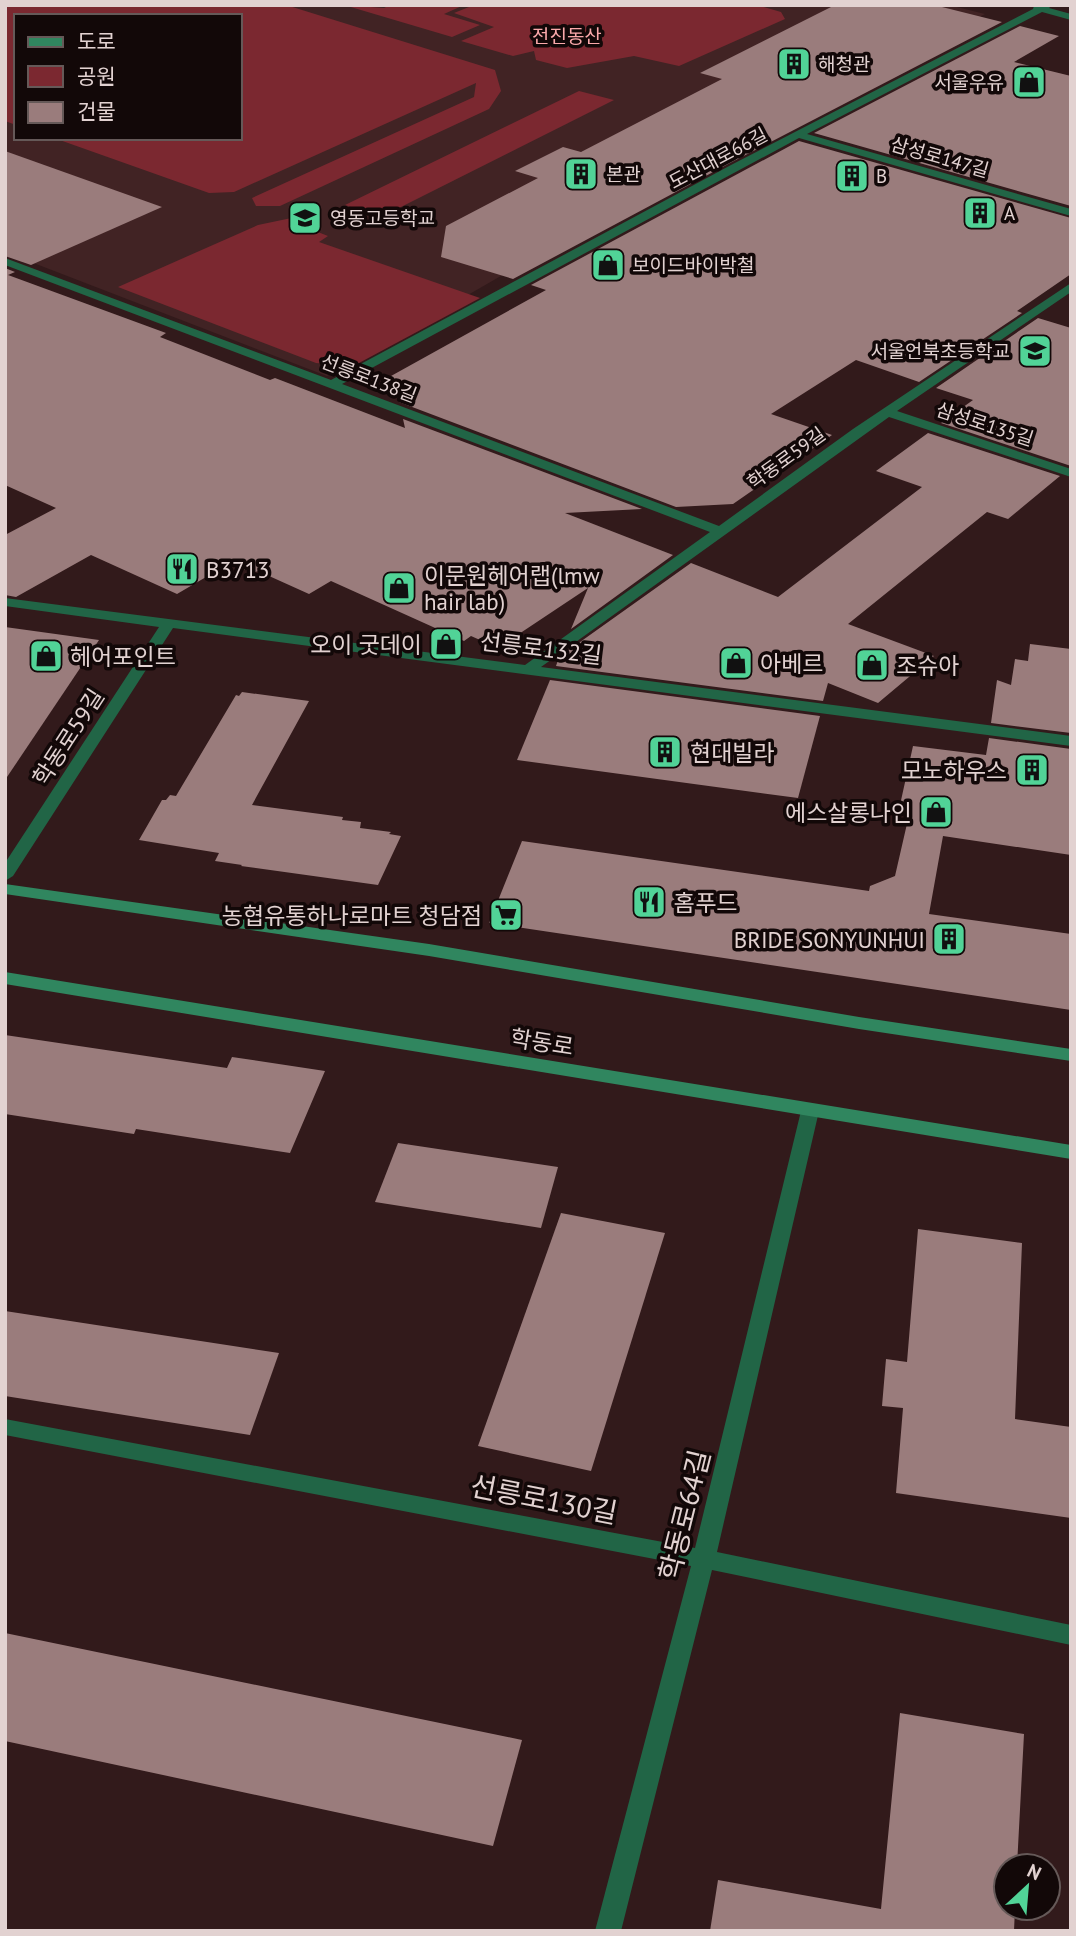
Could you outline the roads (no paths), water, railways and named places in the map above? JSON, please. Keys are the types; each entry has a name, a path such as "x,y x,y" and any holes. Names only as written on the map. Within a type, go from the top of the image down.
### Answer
{"main road":[{"path":"5,889 429,950 847,1021 1071,1055"},
{"name":"학동로","path":"5,978 1071,1152"}],"street":[{"path":"1024,5 1044,7 1071,17"},
{"name":"도산대로66길","path":"332,384 1044,7"},
{"name":"삼성로147길","path":"800,135 1071,213"},
{"name":"선릉로138길","path":"5,261 720,531"},
{"name":"학동로59길","path":"529,669 888,412 1071,286"},
{"name":"삼성로135길","path":"888,412 1071,473"},
{"name":"선릉로132길","path":"5,602 1071,741"},
{"name":"학동로59길","path":"5,876 169,623"},
{"name":"학동로64길","path":"608,1931 704,1559 810,1111"},
{"name":"선릉로130길","path":"5,1427 704,1559 1071,1635"}],"place":[{"name":"해청관","path":"794,64"},
{"name":"서울우유","path":"1029,82"},
{"name":"본관","path":"581,174"},
{"name":"B","path":"852,176"},
{"name":"A","path":"980,213"},
{"name":"영동고등학교","path":"305,218"},
{"name":"보이드바이박철","path":"608,265"},
{"name":"서울언북초등학교","path":"1035,351"},
{"name":"B3713","path":"182,569"},
{"name":"이문원헤어랩(lmw hair lab)","path":"399,588"},
{"name":"오이 굿데이","path":"446,644"},
{"name":"헤어포인트","path":"46,656"},
{"name":"아베르","path":"736,663"},
{"name":"조슈아","path":"872,665"},
{"name":"현대빌라","path":"665,752"},
{"name":"모노하우스","path":"1032,770"},
{"name":"에스살롱나인","path":"936,812"},
{"name":"홈푸드","path":"649,902"},
{"name":"농협유통하나로마트 청담점","path":"506,915"},
{"name":"BRIDE SONYUNHUI","path":"949,939"}],"park label":[{"name":"전진동산","path":"567,36"}]}
